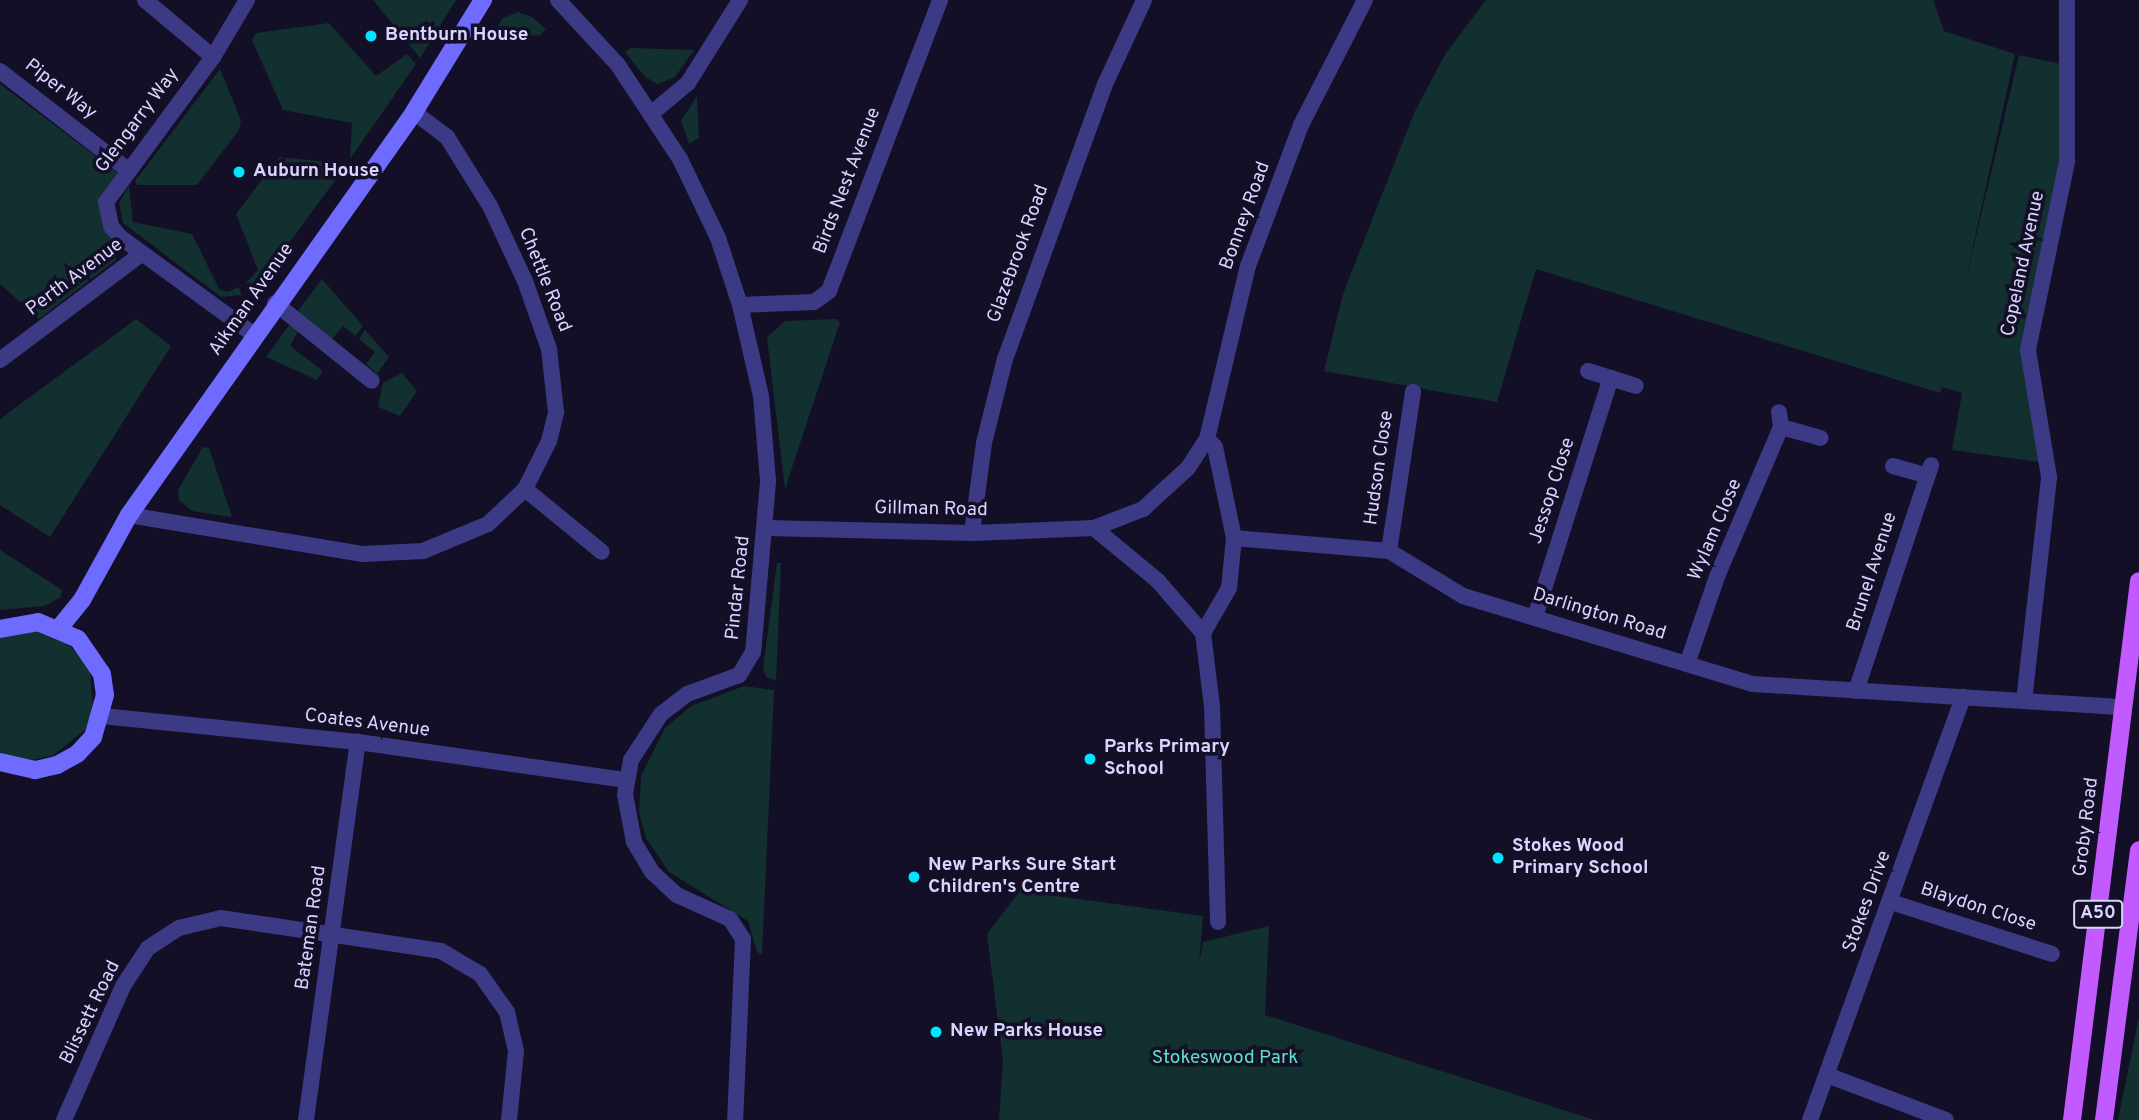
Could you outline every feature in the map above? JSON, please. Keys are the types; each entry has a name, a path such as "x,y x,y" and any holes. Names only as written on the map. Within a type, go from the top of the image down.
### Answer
{"main road":[{"name":"Groby Road","path":"2072,1120 2139,581"},
{"name":"A50","path":"2104,1120 2139,850"}],"street":[{"path":"145,0 213,57"},
{"name":"Glengarry Way","path":"247,0 213,57 127,169 106,202 106,214 115,232 253,334"},
{"name":"Aikman Avenue","path":"60,627 82,600 129,515 253,334 414,112 483,0"},
{"name":"Pindar Road","path":"558,0 618,65 652,113 680,159 718,238 740,305 765,435 767,527 756,639 748,664 739,675 687,694 661,714 639,742 626,780 632,834 652,872 677,895 730,919 743,939 735,1120"},
{"path":"652,113 688,83 740,0"},
{"name":"Birds Nest Avenue","path":"740,305 814,302 829,291 940,0"},
{"name":"Glazebrook Road","path":"972,533 984,443 1004,359 1106,82 1144,0"},
{"name":"Bonney Road","path":"1207,439 1248,266 1301,125 1365,0"},
{"name":"Copeland Avenue","path":"2024,701 2049,477 2028,350 2067,156 2067,0"},
{"name":"Piper Way","path":"0,71 127,169"},
{"name":"Chettle Road","path":"129,515 362,554 422,551 488,524 526,489 549,441 556,412 550,349 490,206 447,137 414,112"},
{"name":"Perth Avenue","path":"0,360 142,254"},
{"path":"275,303 372,381"},
{"path":"1588,371 1636,386"},
{"name":"Jessop Close","path":"1535,617 1611,379"},
{"name":"Hudson Close","path":"1389,551 1413,392"},
{"name":"Wylam Close","path":"1687,664 1718,573 1780,419 1821,438"},
{"path":"1203,633 1229,588 1234,538 1215,447 1207,439"},
{"name":"Gillman Road","path":"767,527 972,533 1094,528 1143,509 1188,468 1207,439"},
{"name":"Brunel Avenue","path":"1856,691 1929,471 1892,466"},
{"path":"526,489 602,552"},
{"path":"1094,528 1158,582 1203,633 1212,706 1217,922"},
{"name":"Darlington Road","path":"1234,538 1389,551 1463,596 1753,684 2123,707"},
{"path":"0,629 37,622 60,627 78,639 97,664 105,695 102,716 93,737 57,765 35,770 0,762"},
{"name":"Stokes Drive","path":"1810,1120 1963,697"},
{"name":"Coates Avenue","path":"102,716 358,742 626,780"},
{"name":"Bateman Road","path":"306,1120 358,742"},
{"name":"Blaydon Close","path":"1891,902 2052,954"},
{"name":"Blissett Road","path":"64,1120 123,986 148,948 179,928 221,918 441,951 480,974 507,1012 516,1051 509,1120"},
{"path":"1826,1075 1946,1120"}],"green space":[{"path":"373,0 456,0 420,58"},
{"path":"1486,0 1933,0 1944,31 2015,54 1965,283 2019,55 2061,64 2069,140 2029,347 2047,463 1952,450 1962,393 1942,387 1940,393 1536,269 1497,402 1324,371 1343,294 1414,113 1446,53"},
{"path":"518,12 532,17 546,29 540,35 499,38 492,35 503,18"},
{"path":"329,23 376,76 407,54 416,64 350,159 352,123 283,110 252,40 256,33"},
{"path":"631,48 694,50 675,77 658,84 645,77 625,52"},
{"path":"220,69 241,120 239,130 197,185 137,185 135,181"},
{"path":"0,84 118,173 100,201 105,231 117,245 116,260 39,319 0,284"},
{"path":"697,96 699,138 689,144 681,121"},
{"path":"279,157 347,164 256,288 247,292 245,284 258,270 236,214"},
{"path":"129,186 133,222 192,234 219,289 227,292 239,287 242,295 221,297 123,223 119,203"},
{"path":"322,279 363,326 355,336 343,326 332,339 297,312"},
{"path":"136,319 171,346 50,537 0,505 0,419"},
{"path":"836,319 840,322 785,489 767,337 785,321"},
{"path":"290,324 299,330 290,346 323,371 317,380 266,357"},
{"path":"365,330 389,357 377,374 366,364 375,352 359,339"},
{"path":"402,373 417,391 400,416 378,407 383,383"},
{"path":"203,447 209,448 232,517 192,511 179,500 178,490"},
{"path":"0,550 62,590 60,598 44,606 0,610"},
{"path":"777,563 781,563 776,681 766,677 763,668"},
{"path":"42,629 62,637 90,668 93,710 85,730 52,756 31,760 9,757 0,753 0,635"},
{"path":"744,686 774,690 762,955 757,952 748,921 669,872 646,838 639,813 641,776 665,728 691,706"},
{"name":"Stokeswood Park","path":"1020,891 1203,916 1199,964 1203,942 1269,926 1265,1015 1595,1120 999,1120 1003,1062 987,934"},
{"path":"2139,1017 2139,1120 2118,1120"}],"place":[{"name":"Bentburn House","path":"371,36"},
{"name":"Auburn House","path":"239,172"},
{"name":"Parks Primary School","path":"1090,759"},
{"name":"Stokes Wood Primary School","path":"1498,858"},
{"name":"New Parks Sure Start Children's Centre","path":"914,877"},
{"name":"New Parks House","path":"936,1032"}]}
